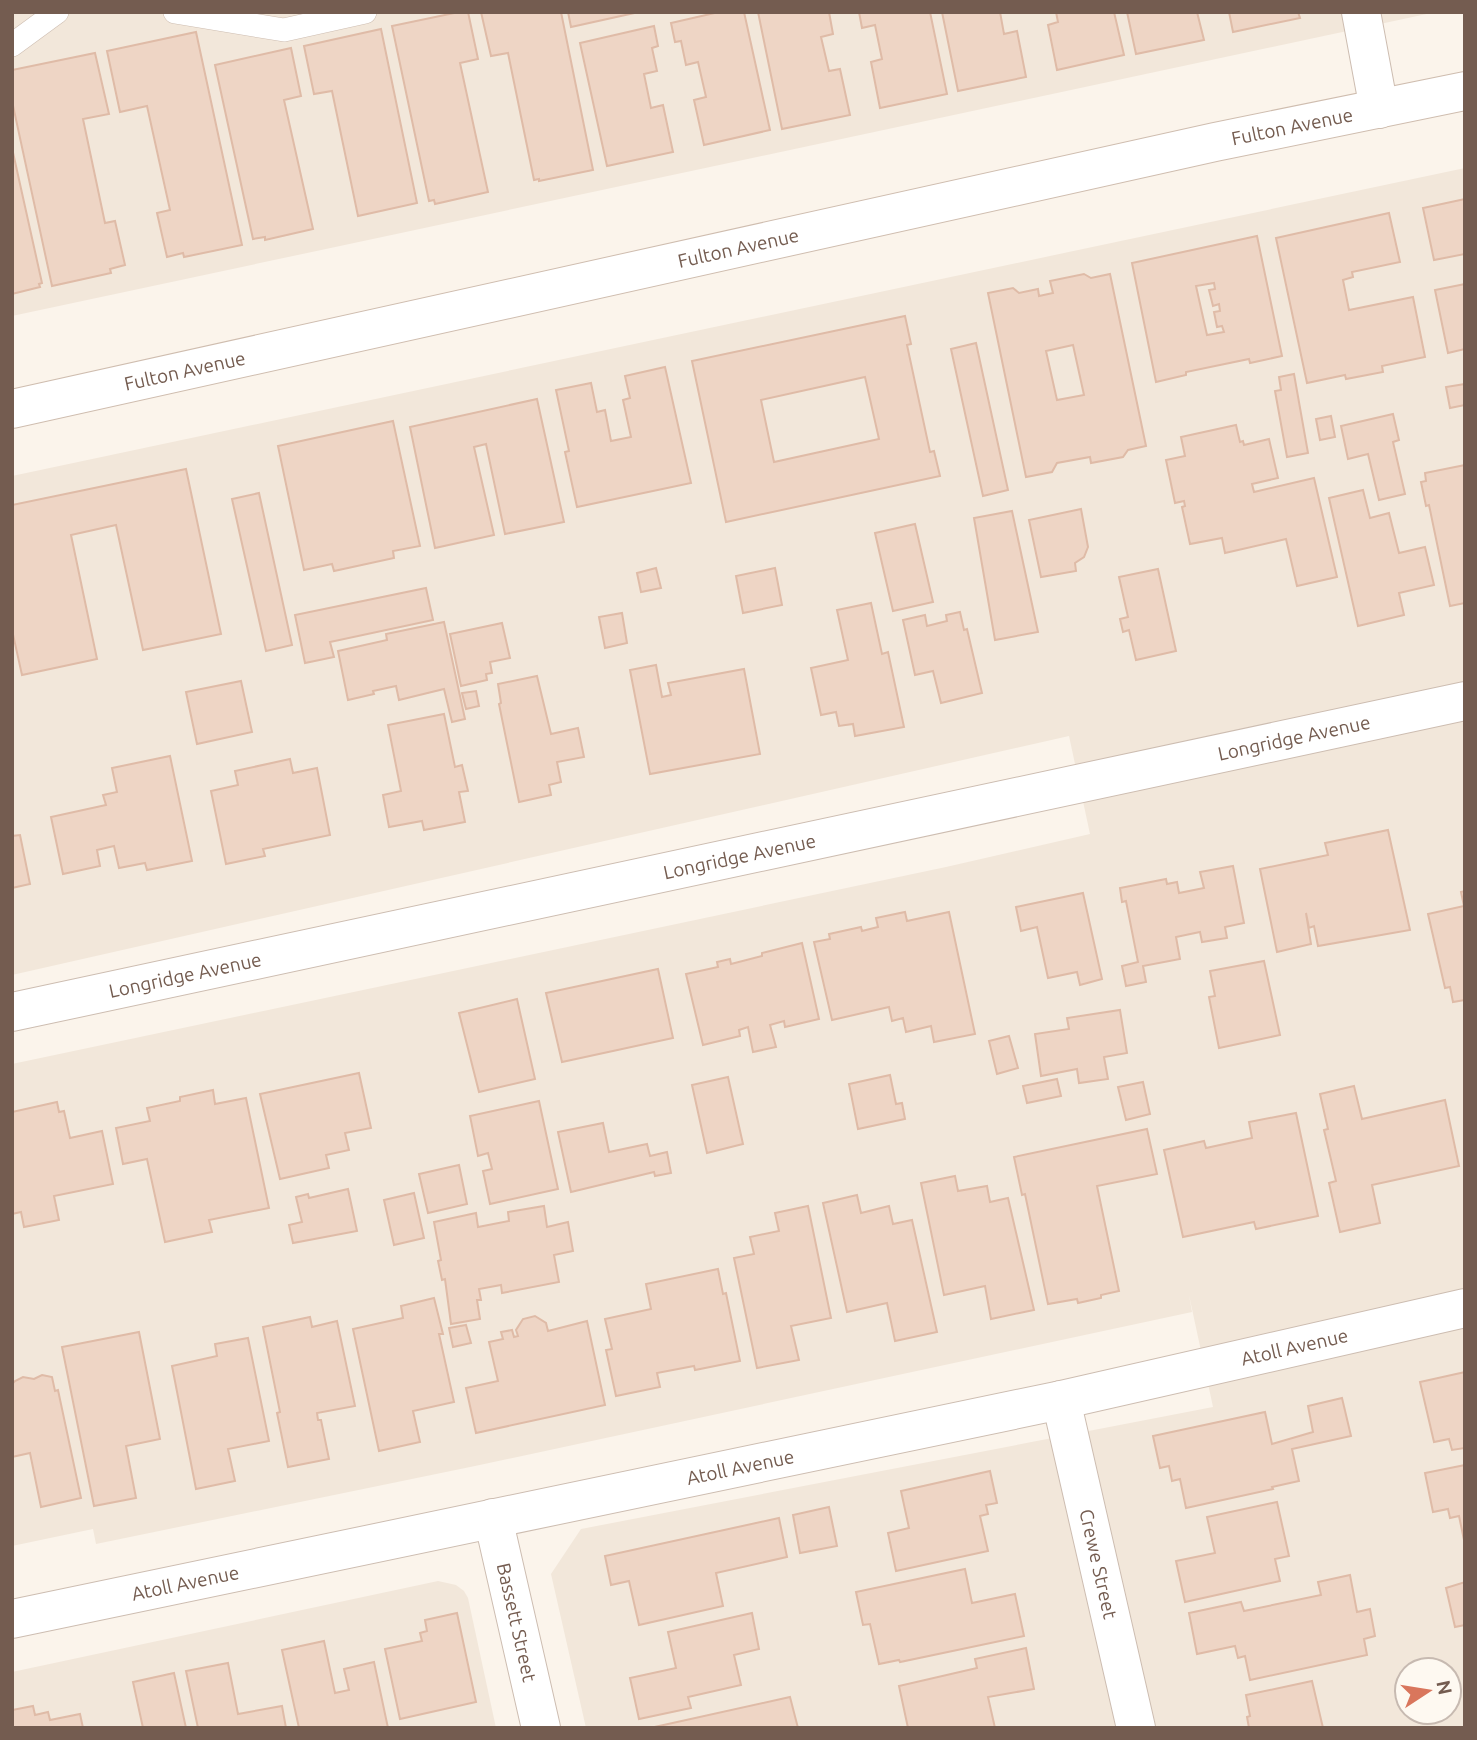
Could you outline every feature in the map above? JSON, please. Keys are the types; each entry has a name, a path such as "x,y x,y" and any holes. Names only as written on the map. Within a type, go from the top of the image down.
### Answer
{"street":[{"path":"1361,12 1380,109"},
{"name":"Fulton Avenue","path":"12,409 1188,148 1465,91"},
{"name":"Longridge Avenue","path":"12,1012 1465,701"},
{"name":"Atoll Avenue","path":"12,1619 1061,1400 1465,1308"},
{"name":"Crewe Street","path":"1061,1400 1136,1728"},
{"name":"Bassett Street","path":"493,1518 541,1728"}],"lane":[{"path":"12,45 57,12"},
{"path":"175,12 284,30 365,12"}],"shaded area":[{"path":"12,12 1436,12 12,316"},
{"path":"1465,168 1465,1728 586,1728 551,1574 581,1529 1213,1407 1189,1295 1192,1312 475,1466 96,1544 93,1529 12,1546 12,1064 946,867 1090,834 1069,736 12,975 12,476"},
{"path":"438,1581 456,1585 468,1598 496,1728 12,1728 12,1672"}],"building":[{"path":"468,12 478,59 460,63 488,192 435,204 434,200 429,201 392,26"},
{"path":"481,12 561,12 593,170 534,180 508,53 491,56"},
{"path":"568,12 639,12 571,27"},
{"path":"719,12 744,12 770,130 704,145 694,100 706,97 698,62 686,65 681,41 675,42 671,23"},
{"path":"758,12 829,12 833,34 821,37 829,71 840,69 850,115 782,129"},
{"path":"859,12 930,12 947,94 880,108 871,62 882,59 875,25 862,28"},
{"path":"942,12 1000,12 1004,34 1017,31 1026,77 958,91"},
{"path":"1056,12 1114,12 1124,55 1057,70 1048,25 1058,22"},
{"path":"1127,12 1197,12 1204,40 1136,54"},
{"path":"1229,12 1298,12 1300,18 1233,32"},
{"path":"654,26 658,46 652,48 657,71 644,74 651,108 663,105 673,152 607,166 580,43"},
{"path":"381,29 417,203 358,216 332,91 314,94 304,46"},
{"path":"196,32 242,245 184,257 183,253 167,257 157,213 170,210 147,106 120,112 107,51"},
{"path":"291,48 301,96 284,100 313,229 265,240 265,237 253,239 215,65"},
{"path":"95,53 109,114 83,119 105,223 115,221 125,265 110,269 111,273 52,286 12,101 12,70"},
{"path":"12,148 42,283 39,284 40,287 12,294"},
{"path":"1465,199 1465,254 1434,260 1423,208"},
{"path":"1389,213 1400,262 1352,272 1353,277 1343,280 1349,310 1413,297 1425,357 1382,366 1383,372 1346,379 1345,375 1307,383 1276,238"},
{"path":"1257,236 1282,356 1250,363 1249,359 1186,372 1186,375 1156,382 1132,263","holes":["1214,283 1215,289 1209,290 1213,306 1219,304 1220,311 1214,312 1217,327 1222,326 1224,332 1207,335 1196,286"]},
{"path":"1084,274 1091,278 1110,274 1146,446 1128,450 1123,457 1091,463 1090,457 1057,463 1052,472 1026,477 988,293 1013,288 1019,293 1038,289 1039,296 1053,293 1050,281","holes":["1073,345 1084,395 1057,400 1046,351"]},
{"path":"1465,284 1465,349 1448,353 1435,290"},
{"path":"905,316 911,344 907,345 930,452 934,451 940,476 726,522 692,361","holes":["865,377 879,439 774,462 761,400"]},
{"path":"976,343 1008,490 983,496 951,349"},
{"path":"665,367 691,483 577,507 556,390 591,383 597,412 605,410 611,441 631,437 623,400 630,398 625,376"},
{"path":"1294,374 1308,453 1287,457 1275,391 1281,390 1279,377"},
{"path":"1465,384 1465,405 1450,408 1446,387"},
{"path":"537,399 564,522 505,534 486,444 474,447 494,535 435,548 410,427"},
{"path":"1393,414 1399,440 1393,442 1405,494 1379,500 1368,454 1348,459 1341,426"},
{"path":"1331,416 1335,437 1320,440 1316,419"},
{"path":"393,421 420,546 393,551 394,558 334,571 332,564 304,570 278,446"},
{"path":"1236,425 1240,442 1243,441 1244,445 1269,439 1278,478 1252,484 1254,492 1314,478 1337,577 1297,586 1286,539 1225,553 1222,538 1190,544 1182,507 1185,506 1184,501 1175,503 1166,460 1185,456 1181,437"},
{"path":"1465,465 1465,603 1450,606 1429,505 1426,506 1421,482 1426,481 1425,473"},
{"path":"186,469 221,634 143,650 116,525 71,535 97,659 22,675 12,630 12,505"},
{"path":"1363,490 1370,518 1389,513 1399,553 1425,547 1434,585 1399,593 1404,615 1358,626 1329,498"},
{"path":"259,493 292,645 266,651 232,499"},
{"path":"1081,509 1088,547 1084,557 1075,563 1076,571 1041,577 1029,520"},
{"path":"1012,511 1038,632 995,640 974,518"},
{"path":"915,524 933,602 893,611 875,533"},
{"path":"656,568 661,588 641,592 637,573"},
{"path":"775,568 782,605 743,613 736,576"},
{"path":"1158,569 1176,651 1136,660 1129,630 1123,632 1120,619 1128,617 1119,577"},
{"path":"426,588 433,620 330,642 334,657 305,663 295,615"},
{"path":"871,603 882,654 888,652 904,727 855,736 853,724 839,726 836,712 821,715 811,668 848,660 837,610"},
{"path":"960,612 964,630 967,629 982,693 941,703 933,671 915,675 903,620 925,615 927,626 947,621 946,615"},
{"path":"622,613 627,643 605,648 599,617"},
{"path":"444,622 465,719 452,722 444,689 399,700 396,686 348,700 338,651 387,640 386,634"},
{"path":"502,623 510,658 490,662 492,673 486,674 487,680 461,686 450,634"},
{"path":"656,665 662,697 671,695 668,683 744,669 760,754 650,774 630,670"},
{"path":"537,676 551,734 578,728 584,757 557,762 561,782 549,785 551,795 519,802 499,704 498,684"},
{"path":"241,681 252,732 197,744 186,692"},
{"path":"476,691 479,706 466,709 462,693"},
{"path":"444,714 455,767 462,765 468,791 459,792 465,822 424,830 422,821 389,827 383,795 401,791 388,725"},
{"path":"170,756 192,861 147,870 145,863 119,868 114,846 97,850 100,866 63,874 51,817 106,805 103,795 117,792 112,768"},
{"path":"290,759 293,773 317,768 330,835 263,849 265,856 226,864 211,791 238,785 235,771"},
{"path":"1388,830 1410,930 1318,946 1314,926 1309,928 1306,913 1311,944 1277,952 1260,869 1328,855 1325,843"},
{"path":"20,835 30,884 12,888 12,836"},
{"path":"1233,866 1244,923 1225,927 1227,938 1202,942 1200,932 1176,937 1180,959 1143,966 1146,982 1126,986 1122,966 1138,962 1126,901 1122,902 1120,888 1166,879 1167,884 1177,882 1179,893 1204,888 1200,872"},
{"path":"1465,891 1465,1000 1453,1002 1450,987 1445,988 1428,914 1464,906 1461,892"},
{"path":"1083,893 1102,979 1080,985 1077,972 1048,978 1037,927 1021,931 1016,907"},
{"path":"905,912 907,921 949,912 975,1034 934,1042 931,1026 906,1032 903,1018 892,1021 889,1007 832,1020 814,942 830,939 829,934 861,927 862,931 878,927 876,918"},
{"path":"802,943 819,1019 785,1027 784,1021 770,1025 776,1047 753,1052 748,1027 739,1030 740,1036 703,1045 686,974 718,967 717,962 730,959 731,964"},
{"path":"1264,961 1280,1035 1219,1048 1209,997 1215,996 1210,971"},
{"path":"658,969 673,1038 562,1062 546,993"},
{"path":"517,999 535,1079 479,1092 459,1013"},
{"path":"1120,1010 1127,1053 1104,1057 1108,1079 1079,1083 1077,1069 1041,1076 1035,1034 1069,1029 1067,1018"},
{"path":"1009,1036 1018,1068 997,1074 989,1041"},
{"path":"359,1073 371,1128 345,1133 349,1150 326,1155 329,1168 280,1179 260,1094"},
{"path":"890,1075 896,1104 902,1103 905,1119 858,1129 849,1084"},
{"path":"728,1077 743,1144 707,1153 692,1085"},
{"path":"1057,1079 1061,1096 1027,1103 1023,1086"},
{"path":"1143,1082 1150,1114 1126,1120 1118,1087"},
{"path":"1354,1086 1362,1119 1445,1100 1459,1166 1372,1185 1380,1223 1340,1232 1329,1183 1336,1181 1324,1130 1328,1129 1320,1094"},
{"path":"213,1090 215,1104 246,1098 269,1208 209,1220 212,1232 165,1242 147,1159 123,1164 116,1128 150,1121 147,1108"},
{"path":"539,1101 558,1189 490,1204 483,1171 492,1169 488,1153 478,1156 470,1116"},
{"path":"57,1102 59,1112 64,1111 70,1138 102,1131 113,1184 54,1196 59,1220 24,1227 21,1212 12,1214 12,1112"},
{"path":"1296,1113 1318,1216 1256,1229 1254,1222 1183,1237 1164,1150 1204,1141 1206,1148 1252,1138 1249,1122"},
{"path":"603,1123 609,1152 647,1144 650,1156 667,1152 671,1173 655,1176 654,1172 571,1192 558,1132"},
{"path":"1147,1129 1157,1174 1097,1186 1119,1291 1078,1303 1077,1299 1048,1304 1025,1194 1022,1195 1014,1157"},
{"path":"459,1165 467,1204 428,1213 419,1174"},
{"path":"955,1176 958,1191 987,1186 990,1202 1008,1198 1034,1310 991,1319 985,1286 944,1295 921,1183"},
{"path":"348,1189 357,1231 293,1243 289,1225 302,1222 296,1197 308,1194 309,1198"},
{"path":"414,1193 424,1238 394,1245 384,1200"},
{"path":"857,1195 861,1213 889,1206 893,1224 912,1220 937,1332 895,1341 887,1303 847,1312 823,1203"},
{"path":"544,1206 547,1227 568,1222 573,1251 554,1255 559,1282 502,1293 501,1285 479,1289 481,1300 477,1300 480,1319 451,1324 445,1279 442,1280 438,1261 441,1260 434,1222 476,1213 478,1227 509,1221 508,1212"},
{"path":"808,1206 831,1318 791,1326 799,1360 757,1368 734,1258 754,1254 750,1237 779,1231 775,1213"},
{"path":"718,1269 723,1294 726,1293 740,1361 695,1370 694,1366 657,1373 660,1387 616,1396 606,1350 612,1349 605,1319 651,1309 646,1284"},
{"path":"434,1298 454,1402 413,1411 420,1442 379,1451 353,1329 403,1318 401,1306"},
{"path":"535,1316 546,1323 548,1331 587,1321 605,1405 476,1433 466,1388 498,1381 489,1342 503,1339 501,1332 512,1330 514,1337 518,1336 516,1330 523,1319"},
{"path":"310,1317 312,1327 337,1321 355,1406 317,1413 318,1420 321,1420 329,1459 288,1467 263,1327"},
{"path":"466,1325 471,1343 453,1347 449,1328"},
{"path":"139,1332 160,1439 126,1446 136,1498 94,1506 62,1347"},
{"path":"248,1338 269,1441 228,1449 235,1481 196,1489 172,1366 217,1356 215,1344"},
{"path":"1465,1372 1465,1448 1452,1450 1449,1439 1434,1442 1420,1382"},
{"path":"42,1375 52,1377 55,1391 58,1390 81,1498 41,1507 30,1453 12,1457 12,1384 23,1377 34,1379"},
{"path":"1342,1398 1351,1436 1292,1449 1299,1481 1186,1508 1180,1479 1172,1481 1169,1466 1160,1468 1153,1436 1265,1412 1272,1444 1313,1432 1308,1406"},
{"path":"1465,1465 1464,1540 1459,1516 1450,1518 1448,1509 1433,1512 1425,1473"},
{"path":"990,1471 997,1503 986,1505 988,1514 980,1516 988,1551 896,1571 888,1533 909,1528 901,1491"},
{"path":"1277,1502 1289,1556 1275,1559 1280,1581 1185,1602 1176,1561 1215,1553 1207,1517"},
{"path":"829,1507 837,1546 800,1553 793,1515"},
{"path":"779,1518 787,1557 716,1573 723,1606 639,1625 629,1581 611,1585 605,1556"},
{"path":"965,1569 972,1603 1015,1594 1024,1636 879,1664 870,1624 863,1625 856,1592"},
{"path":"1350,1575 1357,1612 1370,1609 1375,1636 1364,1639 1367,1655 1250,1680 1245,1656 1238,1658 1235,1646 1197,1654 1189,1613 1241,1602 1244,1611 1321,1595 1318,1582"},
{"path":"1465,1582 1465,1625 1455,1627 1446,1588"},
{"path":"457,1613 476,1702 400,1719 385,1649 422,1641 420,1633 427,1631 425,1620"},
{"path":"752,1613 759,1649 734,1655 741,1685 688,1697 691,1708 639,1719 630,1678 676,1668 668,1632"},
{"path":"324,1641 335,1693 349,1690 344,1669 374,1662 388,1728 299,1728 282,1650"},
{"path":"1026,1648 1034,1689 988,1697 995,1728 908,1728 899,1686 977,1668 975,1659"},
{"path":"228,1663 238,1714 282,1706 286,1728 198,1728 186,1671"},
{"path":"174,1673 186,1728 143,1728 133,1682"},
{"path":"1312,1681 1323,1728 1249,1728 1246,1695"},
{"path":"790,1697 798,1728 650,1728"},
{"path":"33,1706 35,1715 48,1712 50,1720 80,1714 83,1728 12,1728 12,1710"}]}
